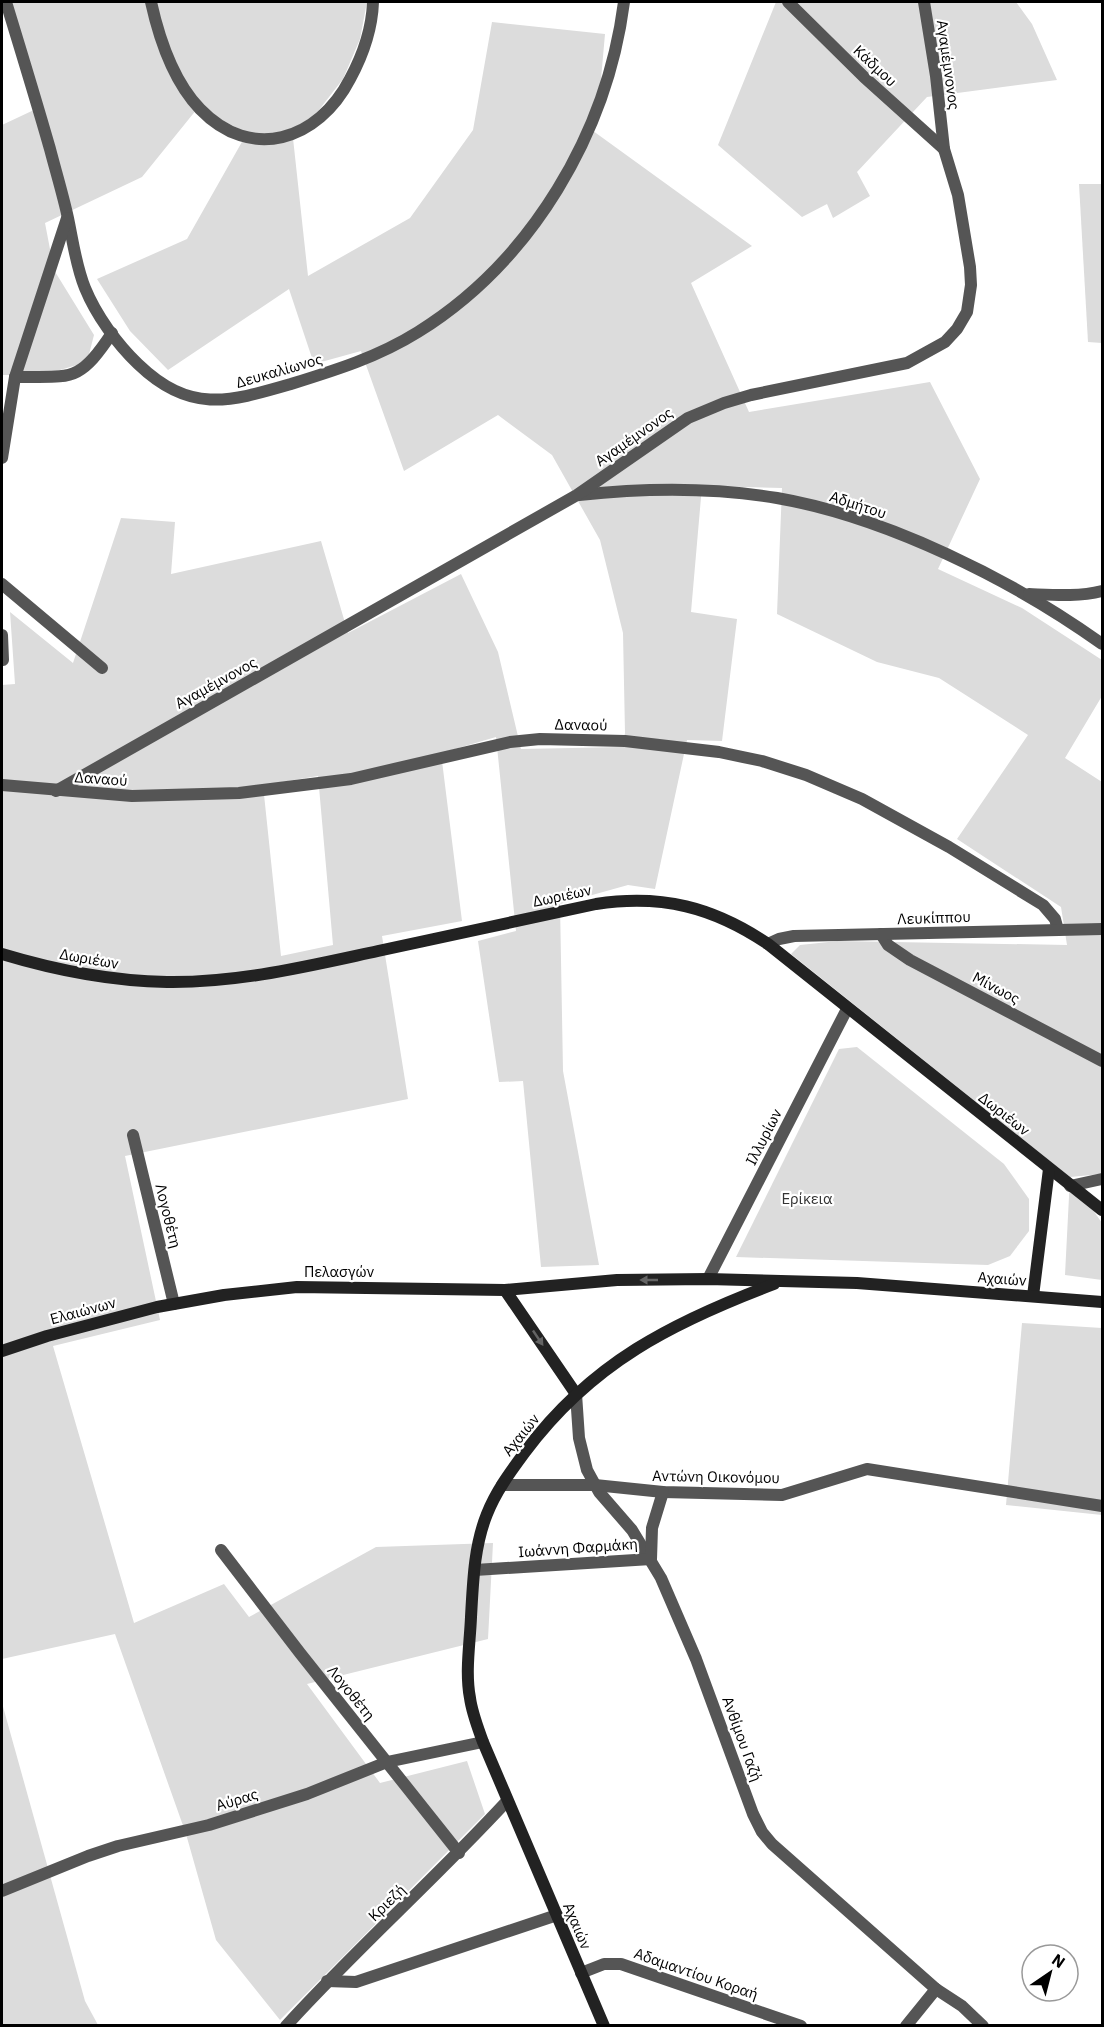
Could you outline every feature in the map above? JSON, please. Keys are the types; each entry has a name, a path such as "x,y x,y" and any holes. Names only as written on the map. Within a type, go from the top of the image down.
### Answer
{"main road":[{"name":"Δωριέων","path":"2,954 57,969 105,978 167,982 214,980 284,971 596,904 635,900 671,902 702,910 736,924 768,944 1102,1210"},
{"path":"1034,1296 1049,1168"},
{"name":"Πελασγών","path":"174,1304 225,1295 297,1287 505,1290 617,1280 781,1281"},
{"name":"Αχαιών","path":"604,2025 507,1801 471,1707 468,1678 475,1570 481,1531 502,1485 534,1440 576,1394 618,1360 668,1329 781,1281 857,1283 1102,1302"},
{"path":"505,1290 576,1394"},
{"name":"Ελαιώνων","path":"2,1351 47,1336 174,1304"}],"street":[{"name":"Δευκαλίωνος","path":"6,2 68,216 77,263 85,288 112,333 132,358 156,379 182,393 217,401 267,391 352,365 384,351 418,332 469,293 503,261 538,219 556,192 586,136 617,44 624,2"},
{"path":"151,2 164,47 175,73 198,107 222,126 236,133 268,139 283,138 305,128 318,119 339,98 364,50 374,2"},
{"name":"Κάδμου","path":"788,2 864,77 944,149"},
{"name":"Αγαμέμνονος","path":"56,791 577,495 677,424 698,413 751,395 907,363 945,342 957,329 967,312 971,285 970,267 958,195 944,149 936,76 924,2"},
{"path":"2,458 15,377 68,216"},
{"path":"15,377 70,376 84,369 96,357 112,333"},
{"name":"Αδμήτου","path":"577,495 664,489 748,494 796,502 896,534 982,571 1062,615 1102,644"},
{"path":"2,584 102,668"},
{"path":"1025,594 1064,596 1102,591"},
{"path":"2,635 3,660"},
{"name":"Δαναού","path":"2,785 56,791 156,796 266,790 351,779 510,742 540,739 625,741 718,752 762,761 806,775 862,799 949,847 1043,905 1055,919 1058,930"},
{"name":"Λευκίππου","path":"768,944 794,936 1102,929"},
{"name":"Μίνωος","path":"881,934 888,945 910,960 1102,1061"},
{"name":"Ιλλυρίων","path":"708,1279 847,1009"},
{"name":"Λογοθέτη","path":"132,1135 174,1304"},
{"path":"1070,1186 1102,1179"},
{"name":"Ανθίμου Γαζή","path":"576,1394 581,1451 587,1470 595,1485 632,1530 667,1589 753,1814 762,1832 772,1844 936,1989 962,2006 983,2025"},
{"name":"Αντώνη Οικονόμου","path":"502,1485 595,1485 663,1492 782,1495 867,1469 1102,1506"},
{"name":"Ιωάννη Φαρμάκη","path":"475,1570 651,1559 654,1519 663,1492"},
{"name":"Λογοθέτη","path":"221,1550 459,1853"},
{"name":"Αύρας","path":"2,1891 118,1846 209,1825 307,1794 387,1762 483,1742"},
{"name":"Κριεζή","path":"286,2025 459,1853 507,1801"},
{"path":"327,1982 356,1982 557,1915"},
{"name":"Αδαμαντίου Κοραή","path":"581,1973 604,1964 621,1964 801,2025"},
{"path":"906,2025 936,1989"}],"green space":[{"path":"9,2 367,2 360,39 343,79 315,115 292,129 308,276 410,218 473,130 492,22 605,34 601,79 589,128 752,246 691,283 749,412 930,382 980,479 938,569 1022,608 1102,660 1102,696 1065,758 1102,782 1102,1174 1070,1177 791,954 800,945 838,941 1067,945 1061,907 957,839 1028,735 939,678 877,662 777,614 782,488 702,486 691,612 737,619 722,741 687,740 655,889 628,885 560,904 563,1071 599,1265 541,1267 523,1081 499,1082 478,941 516,931 496,737 441,753 462,921 382,936 408,1099 125,1156 160,1320 53,1346 134,1623 224,1584 249,1617 376,1547 493,1543 488,1639 307,1684 380,1783 467,1761 485,1814 280,2020 216,1940 186,1834 115,1634 2,1659 2,685 15,684 10,612 73,663 121,518 175,522 171,574 321,541 348,633 461,574 498,652 521,749 622,747 625,733 623,633 600,540 552,455 498,415 404,471 361,351 314,364 289,289 168,370 130,331 97,279 187,239 247,133 220,119 201,104 142,177 45,223 54,270 94,335 87,362 43,375 2,375 2,125 36,109","holes":["318,776 333,945 281,956 263,785"]},
{"path":"776,2 1016,2 1032,24 1057,80 927,97 857,172 870,196 833,218 827,204 802,217 718,145"},
{"path":"1079,184 1102,184 1102,343 1088,342"},
{"name":"Ερίκεια","path":"857,1047 1004,1164 1029,1199 1029,1231 1010,1256 988,1265 736,1257 839,1049"},
{"path":"1070,1177 1102,1223 1102,1280 1065,1275"},
{"path":"1022,1323 1102,1328 1102,1515 1006,1505"},
{"path":"2,1703 85,2001 98,2025 2,2025"}]}
